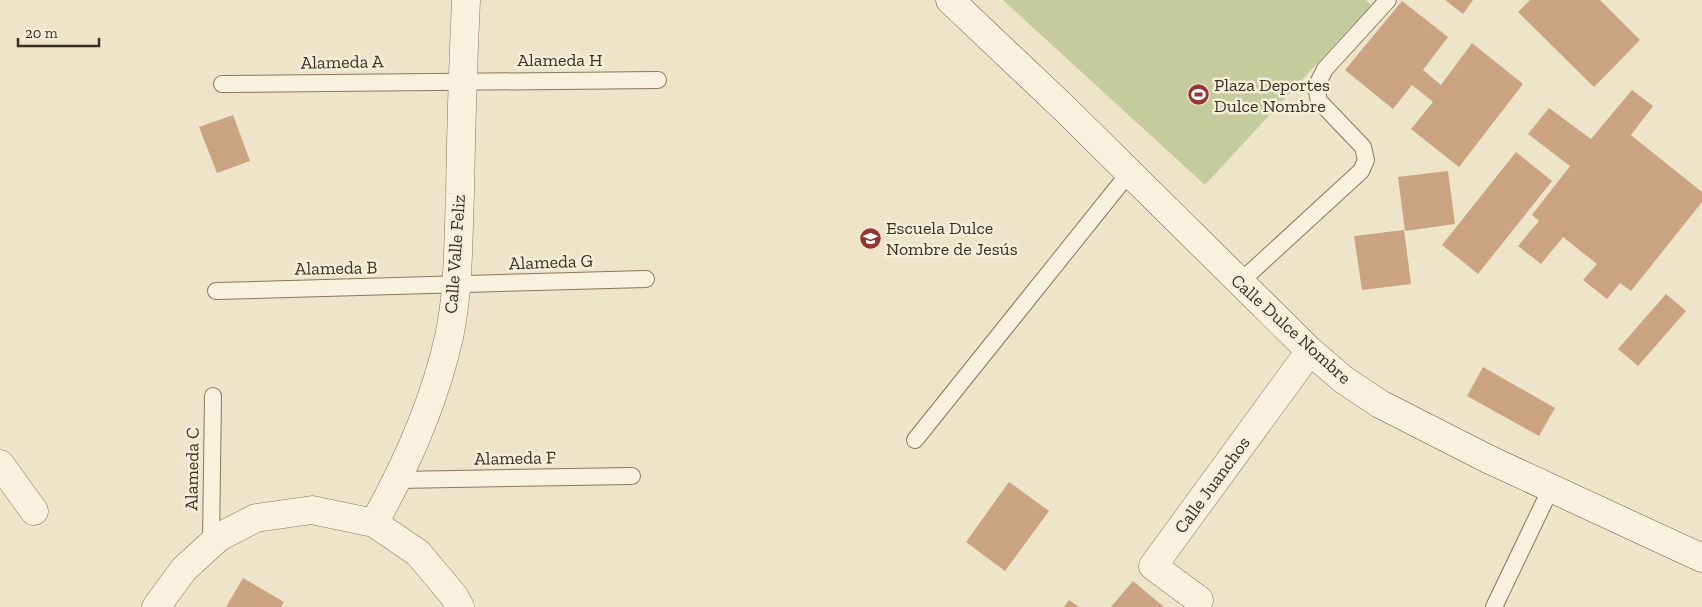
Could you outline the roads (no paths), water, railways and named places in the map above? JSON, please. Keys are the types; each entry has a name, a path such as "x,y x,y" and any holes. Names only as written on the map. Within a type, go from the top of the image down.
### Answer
{"street":[{"name":"Calle Valle Feliz","path":"374,523 398,480 435,390 449,336 457,285 466,0"},
{"name":"Calle Dulce Nombre","path":"950,0 1129,173 1239,283 1310,351 1344,380 1380,404 1551,488 1702,558"},
{"name":"Calle Juanchos","path":"1196,603 1153,566 1310,351"},
{"path":"0,464 34,511"},
{"path":"156,607 184,569 219,537 256,518 312,510 374,523 418,553 454,596 460,607"}],"lane":[{"path":"1239,283 1360,170 1366,160 1363,148 1319,101 1316,87 1325,69 1388,0"},
{"name":"Alameda H","path":"463,81 658,80"},
{"name":"Alameda A","path":"222,84 463,81"},
{"path":"915,440 1129,173"},
{"name":"Alameda G","path":"457,285 646,279"},
{"name":"Alameda B","path":"216,291 457,285"},
{"name":"Alameda C","path":"211,544 213,396"},
{"name":"Alameda F","path":"398,480 632,476"},
{"path":"1494,607 1551,488"}],"place":[{"name":"Plaza Deportes Dulce Nombre","path":"1198,95"},
{"name":"Escuela Dulce Nombre de Jesús","path":"870,238"}]}
